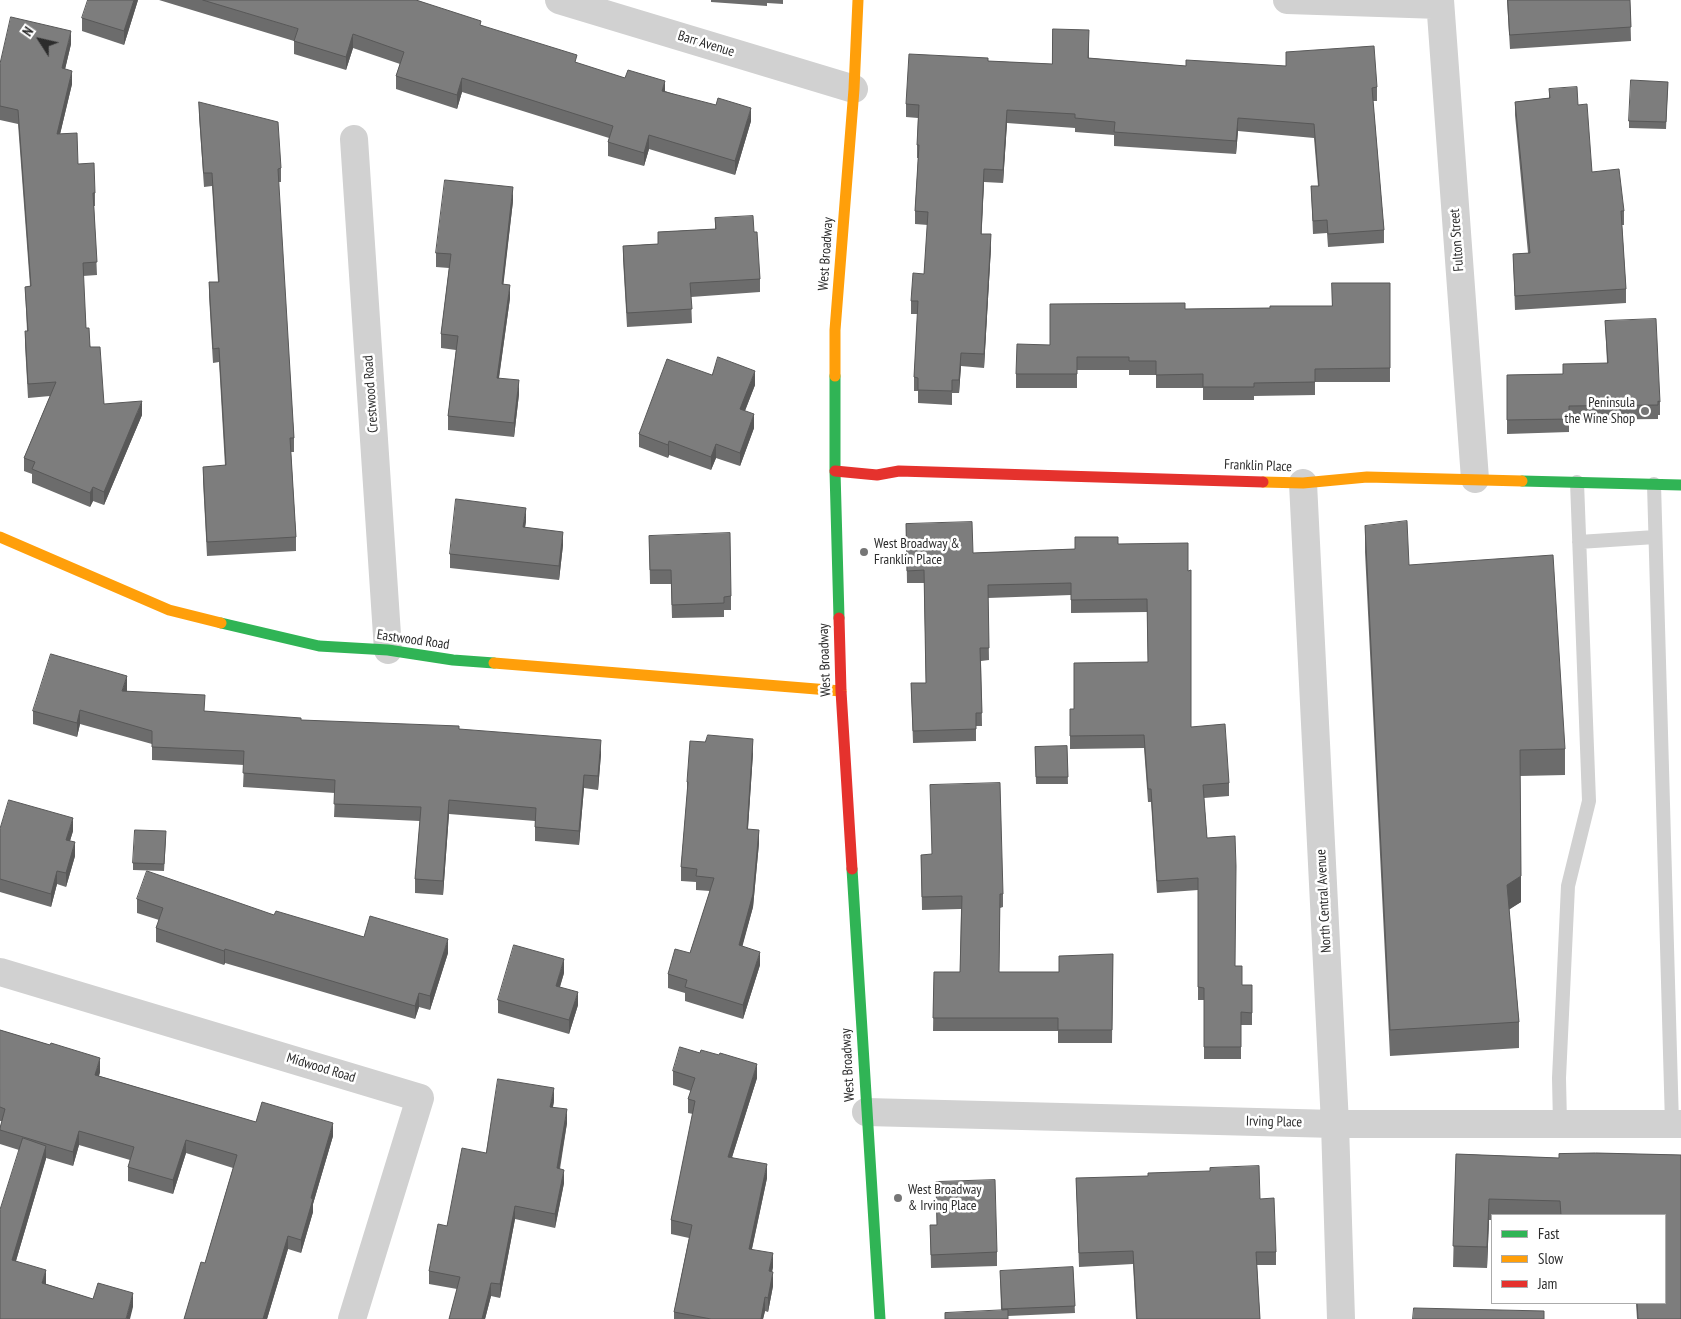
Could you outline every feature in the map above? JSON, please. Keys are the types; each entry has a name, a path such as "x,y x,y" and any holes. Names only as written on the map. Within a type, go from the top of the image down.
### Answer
{"street":[{"name":"Barr Avenue","path":"559,0 854,89"},
{"name":"West Broadway","path":"858,0 854,89 835,330 835,470 841,691 880,1319"},
{"path":"1287,0 1440,3"},
{"name":"Fulton Street","path":"1440,3 1474,479"},
{"name":"Crestwood Road","path":"354,139 388,650"},
{"name":"Franklin Place","path":"835,470 877,475 899,471 1303,483 1367,477 1681,485"},
{"name":"North Central Avenue","path":"1303,483 1335,1124 1341,1319"},
{"name":"Eastwood Road","path":"0,537 169,610 319,646 388,650 453,660 841,691"},
{"name":"Midwood Road","path":"0,972 420,1098 352,1319"},
{"name":"Irving Place","path":"866,1112 1335,1124 1677,1124"}],"lane":[{"path":"1560,1124 1559,1078 1568,886 1589,802 1577,482"},
{"path":"1654,484 1677,1124"},
{"path":"1579,542 1655,537"}],"building":[{"path":"88,0 134,0 124,31 82,18"},
{"path":"203,0 416,0 481,21 480,25 577,55 575,62 625,78 628,70 665,81 662,91 716,105 718,98 751,108 735,161 649,135 644,153 608,142 613,126 462,78 457,95 396,76 404,52 353,34 346,57 294,41 298,29"},
{"path":"1508,0 1630,0 1631,27 1510,35"},
{"path":"11,17 71,31 62,68 72,71 57,134 77,133 78,164 94,163 95,193 93,193 97,262 83,263 86,328 89,328 90,347 100,347 104,404 142,401 104,492 93,487 90,493 32,469 35,462 24,458 56,382 28,384 25,331 28,331 25,287 31,286 18,110 0,106 0,64"},
{"path":"1053,29 1089,30 1088,58 1186,66 1186,60 1286,66 1286,52 1374,46 1377,87 1372,88 1384,230 1328,234 1327,220 1313,221 1311,186 1319,186 1314,124 1238,118 1236,141 1114,132 1115,122 1075,118 1075,114 1007,110 1003,170 984,169 981,234 991,234 984,354 961,353 959,380 952,380 952,391 918,390 918,378 914,377 918,301 911,301 913,273 924,274 928,212 915,211 919,145 917,145 919,105 906,104 909,54 988,58 988,61 1052,64"},
{"path":"1631,80 1668,82 1666,122 1629,121"},
{"path":"1577,87 1578,105 1587,104 1592,172 1619,169 1624,211 1621,211 1626,289 1515,296 1513,254 1530,253 1515,102 1550,98 1549,89"},
{"path":"199,102 278,122 281,168 278,169 294,438 290,438 296,537 207,542 203,467 226,465 219,348 213,349 209,282 219,282 212,173 204,173"},
{"path":"445,180 513,187 502,284 510,285 497,378 519,380 514,423 448,416 458,336 441,334 451,254 436,253"},
{"path":"753,216 754,232 757,232 760,279 690,283 692,309 627,313 623,246 658,244 658,232 716,229 715,218"},
{"path":"1332,283 1390,283 1390,368 1315,369 1315,382 1254,383 1254,387 1203,387 1203,374 1156,375 1156,361 1129,361 1129,357 1077,357 1077,374 1016,374 1017,344 1050,345 1050,304 1185,303 1185,309 1332,306"},
{"path":"1656,319 1660,402 1658,401 1658,405 1569,406 1569,419 1507,420 1507,375 1563,374 1563,364 1608,363 1605,321"},
{"path":"718,357 755,371 740,409 754,414 740,453 716,444 711,457 669,441 668,445 639,434 667,359 712,375"},
{"path":"456,499 526,508 523,527 563,532 559,566 450,554"},
{"path":"1407,521 1409,565 1553,555 1565,749 1520,750 1521,876 1507,885 1519,1022 1390,1030 1365,526"},
{"path":"972,522 973,553 1075,549 1075,537 1118,537 1118,544 1188,543 1188,571 1191,570 1191,727 1225,724 1229,783 1203,785 1207,838 1235,836 1235,966 1242,966 1242,985 1252,985 1252,1013 1241,1012 1241,1047 1204,1047 1204,988 1198,987 1198,878 1157,881 1151,789 1148,789 1144,735 1070,736 1070,709 1074,709 1074,663 1148,662 1147,599 1071,600 1071,583 988,585 989,648 980,648 982,713 976,713 976,729 913,731 911,683 926,683 924,570 907,571 906,524"},
{"path":"730,533 731,596 724,597 724,603 672,605 671,570 650,570 649,536"},
{"path":"51,654 127,676 122,691 205,695 204,711 301,718 301,720 459,726 459,729 601,740 598,776 584,775 579,831 535,827 536,808 449,800 443,881 415,879 421,807 334,804 335,780 243,773 244,751 152,747 152,731 80,710 77,723 33,711"},
{"path":"708,735 753,739 747,829 759,830 753,894 739,945 760,952 743,1005 685,987 687,980 668,974 675,949 690,953 714,878 696,876 697,869 681,867 690,741 705,742"},
{"path":"1067,746 1068,777 1036,777 1035,747"},
{"path":"1000,783 1003,894 1000,894 999,972 1059,972 1059,956 1113,954 1112,1030 1058,1030 1058,1018 933,1018 934,972 960,972 962,896 922,897 921,855 932,854 930,785"},
{"path":"9,800 73,818 66,840 75,842 66,873 57,871 51,894 0,879 0,829"},
{"path":"135,830 166,831 164,864 133,863"},
{"path":"147,871 274,915 276,911 364,937 370,916 448,939 430,996 419,993 415,1006 225,949 224,951 156,928 163,908 137,899"},
{"path":"514,945 564,959 556,986 578,992 569,1020 498,1000"},
{"path":"0,1030 100,1058 95,1075 256,1122 262,1102 333,1123 301,1240 288,1236 263,1319 184,1319 201,1262 205,1263 237,1155 186,1140 173,1180 128,1167 134,1147 79,1131 73,1152 0,1130 5,1109 0,1107"},
{"path":"680,1047 700,1053 701,1050 719,1055 720,1053 757,1064 728,1157 767,1164 749,1249 773,1253 769,1271 773,1272 768,1298 765,1297 761,1319 711,1319 674,1312 692,1225 671,1220 695,1101 688,1099 695,1078 673,1071"},
{"path":"498,1079 554,1088 550,1107 567,1109 557,1168 564,1170 555,1214 515,1206 500,1284 491,1283 482,1319 449,1319 460,1277 429,1271 438,1224 447,1226 462,1148 486,1153"},
{"path":"23,1138 46,1146 12,1260 46,1270 42,1283 93,1299 98,1283 133,1293 126,1319 0,1319 0,1210"},
{"path":"1456,1154 1559,1158 1559,1154 1681,1155 1681,1319 1638,1319 1637,1304 1666,1304 1666,1214 1561,1214 1560,1201 1489,1199 1487,1247 1453,1246"},
{"path":"1259,1166 1260,1199 1274,1198 1276,1252 1256,1252 1260,1319 1137,1319 1133,1251 1079,1253 1076,1178 1148,1176 1148,1173 1210,1171 1210,1168"},
{"path":"995,1180 997,1252 931,1255 930,1225 937,1225 936,1182"},
{"path":"1073,1267 1075,1306 1002,1309 1000,1271"},
{"path":"1414,1308 1544,1311 1544,1319 1413,1319"},
{"path":"1008,1310 1008,1319 945,1319 945,1313"}],"traffic: fast":[{"path":"835,376 835,471 839,618"},
{"path":"1522,481 1681,485"},
{"path":"221,623 319,646 388,650 453,660 494,663"},
{"path":"852,869 880,1319"}],"traffic: slow":[{"path":"835,376 835,330 854,89 858,0"},
{"path":"1263,482 1303,483 1367,477 1522,481"},
{"path":"0,537 169,610 221,623"},
{"path":"494,663 841,691"}],"traffic: jam":[{"path":"835,471 877,475 899,471 1263,482"},
{"path":"839,618 841,691 852,869"}],"place":[{"name":"Peninsula the Wine Shop","path":"1645,411"},
{"name":"West Broadway & Franklin Place","path":"864,552"},
{"name":"West Broadway & Irving Place","path":"898,1198"}]}
